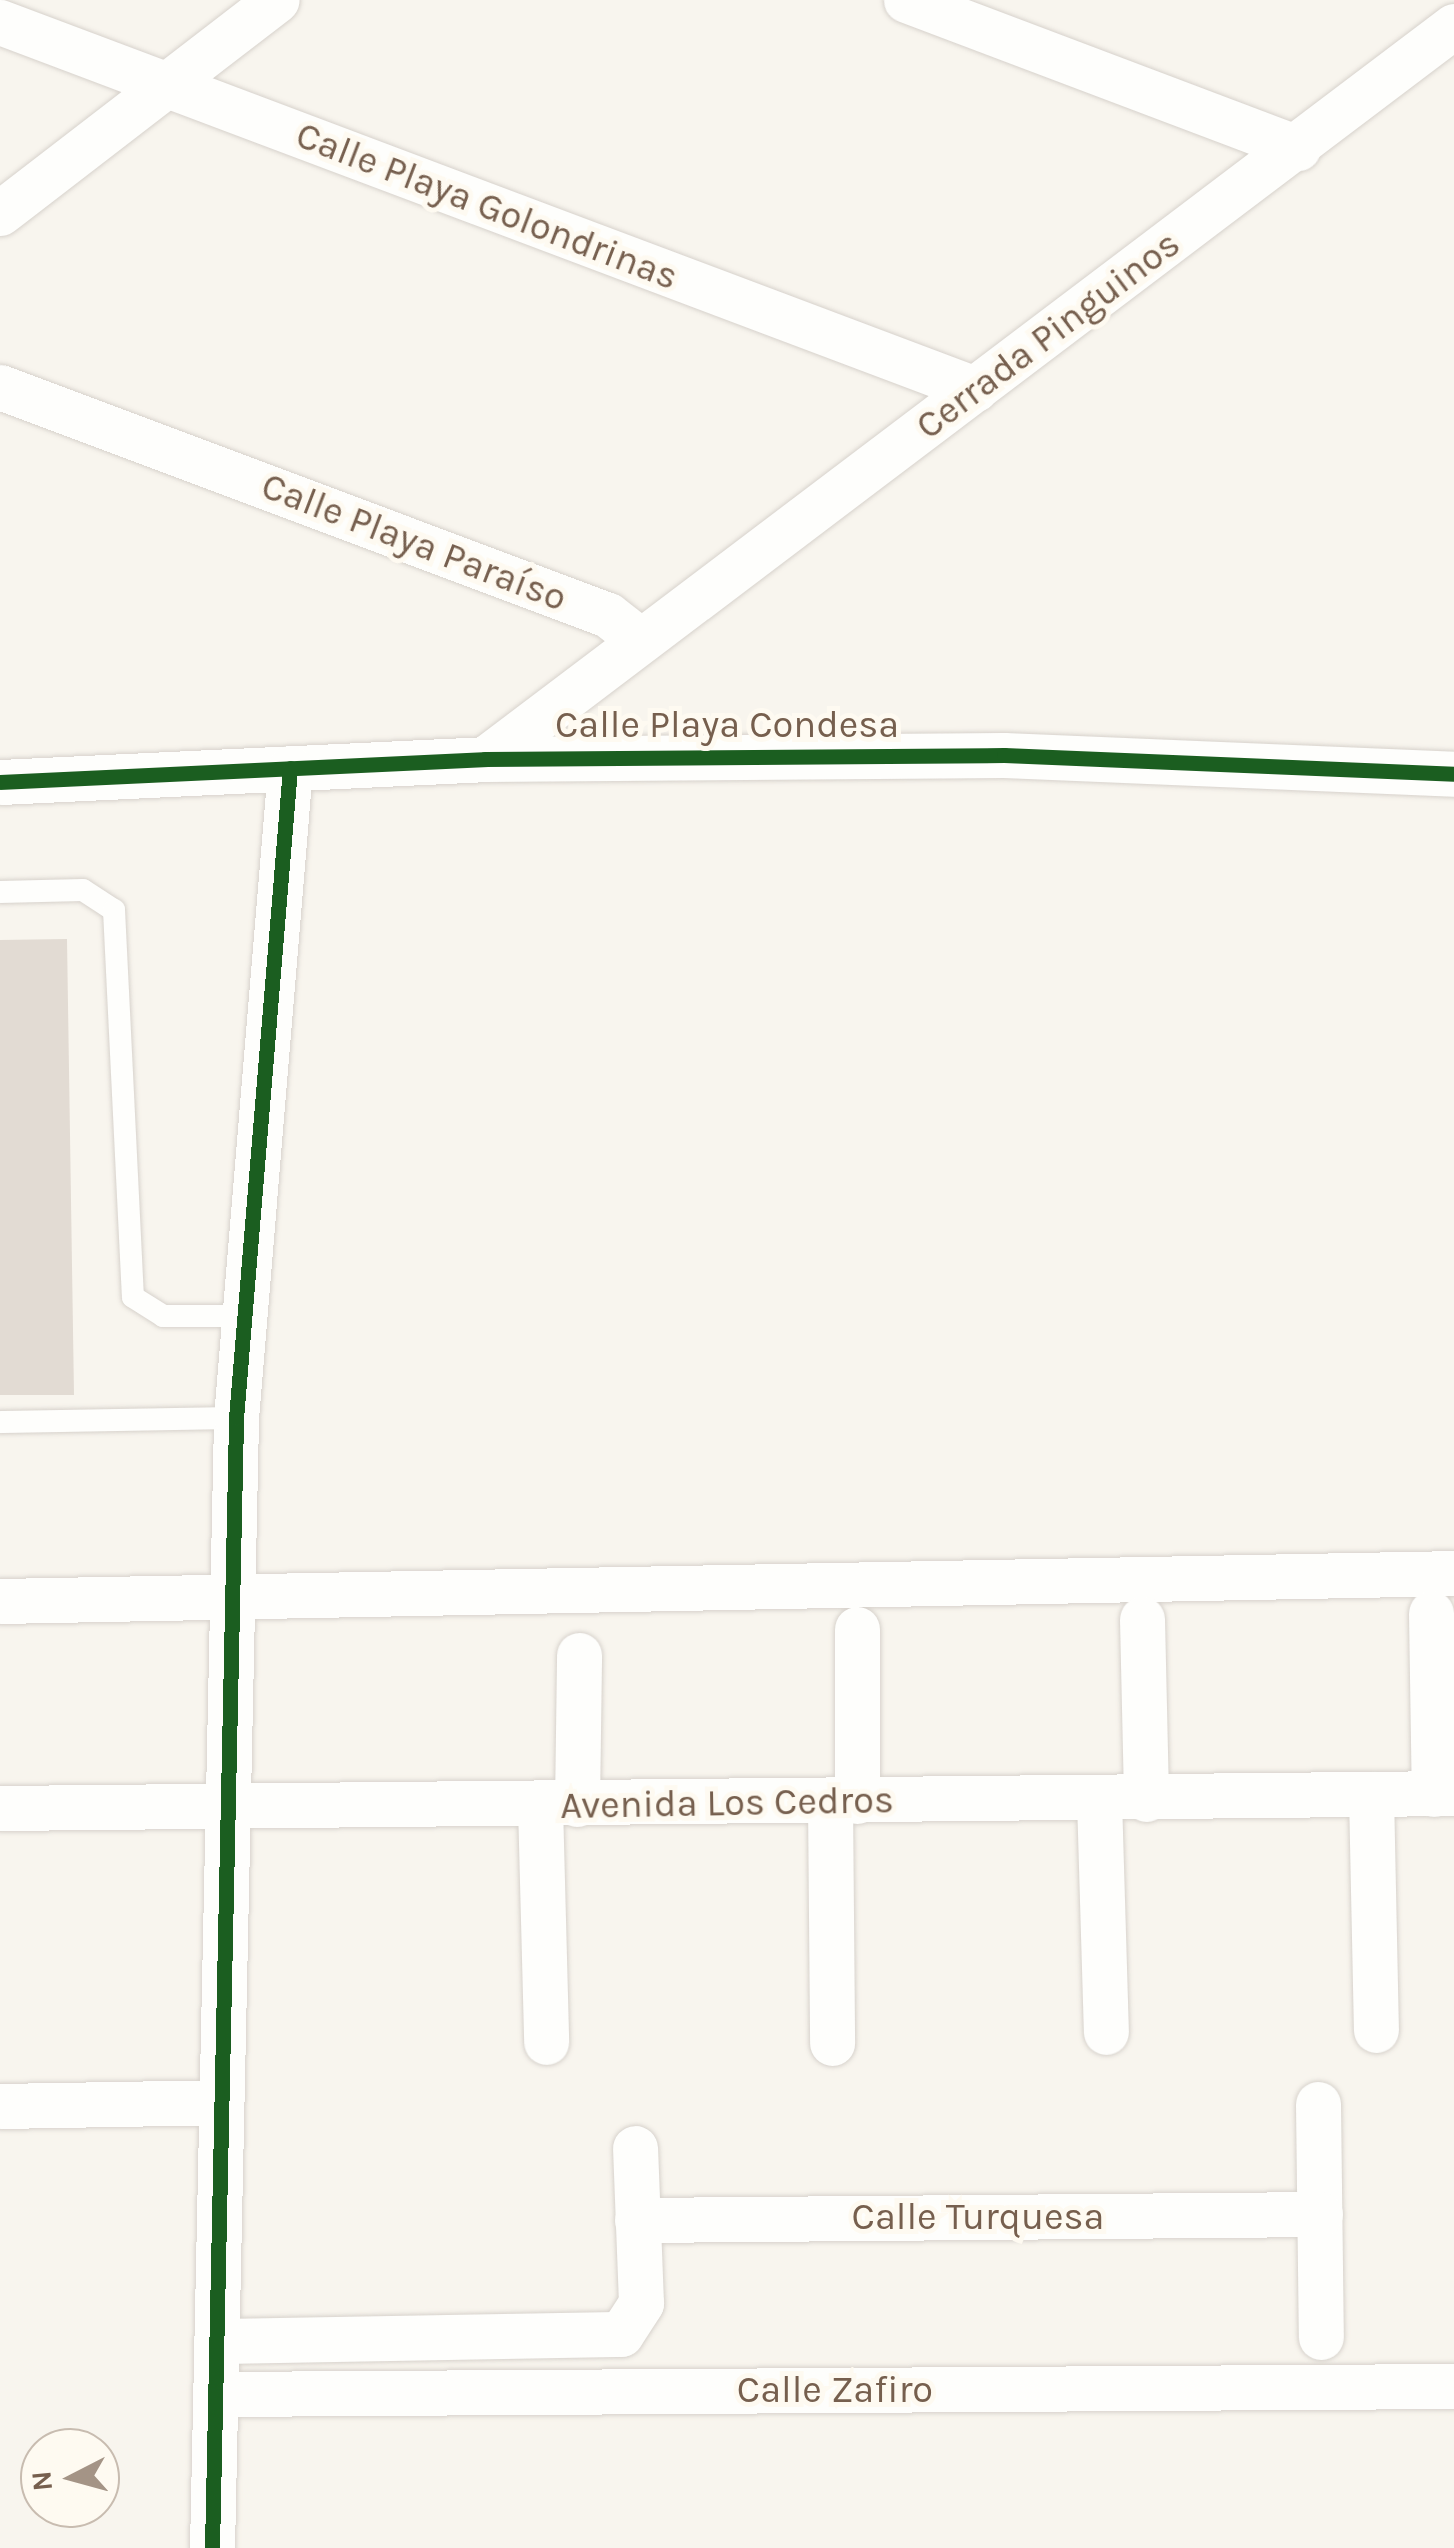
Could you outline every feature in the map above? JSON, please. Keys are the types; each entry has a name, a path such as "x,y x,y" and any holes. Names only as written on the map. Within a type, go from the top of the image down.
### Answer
{"street":[{"path":"0,213 276,0"},
{"path":"906,0 1298,148"},
{"name":"Calle Playa Golondrinas","path":"0,22 976,389"},
{"name":"Cerrada Pinguinos","path":"639,639 1298,148 1454,26"},
{"name":"Calle Playa Paraíso","path":"0,387 608,615 639,639"},
{"path":"485,759 639,639"},
{"name":"Calle Playa Condesa","path":"0,782 485,759 1004,755 1454,774"},
{"path":"212,2548 228,1808 228,1596 242,1316 290,768"},
{"path":"0,1600 1454,1573"},
{"path":"1430,1612 1444,1794"},
{"path":"1142,1619 1146,1798"},
{"path":"832,2043 843,1801 857,1628"},
{"path":"546,2042 559,1804 579,1655"},
{"path":"1371,1794 1376,2030"},
{"name":"Avenida Los Cedros","path":"0,1808 1444,1794"},
{"path":"1099,1799 1106,2032"},
{"path":"0,2106 220,2102"},
{"path":"1318,2104 1321,2337"},
{"path":"217,2341 621,2334 641,2303 636,2148"},
{"name":"Calle Turquesa","path":"637,2220 1320,2214"},
{"name":"Calle Zafiro","path":"216,2394 1454,2386"}],"lane":[{"path":"0,892 83,890 114,910 133,1297 163,1316 242,1316"},
{"path":"0,1422 236,1418"}],"building":[{"path":"67,939 74,1395 0,1395 0,940"}],"cycle path":[{"path":"0,782 485,759 1004,755 1454,774"},
{"path":"212,2548 236,1418 290,768"}]}
